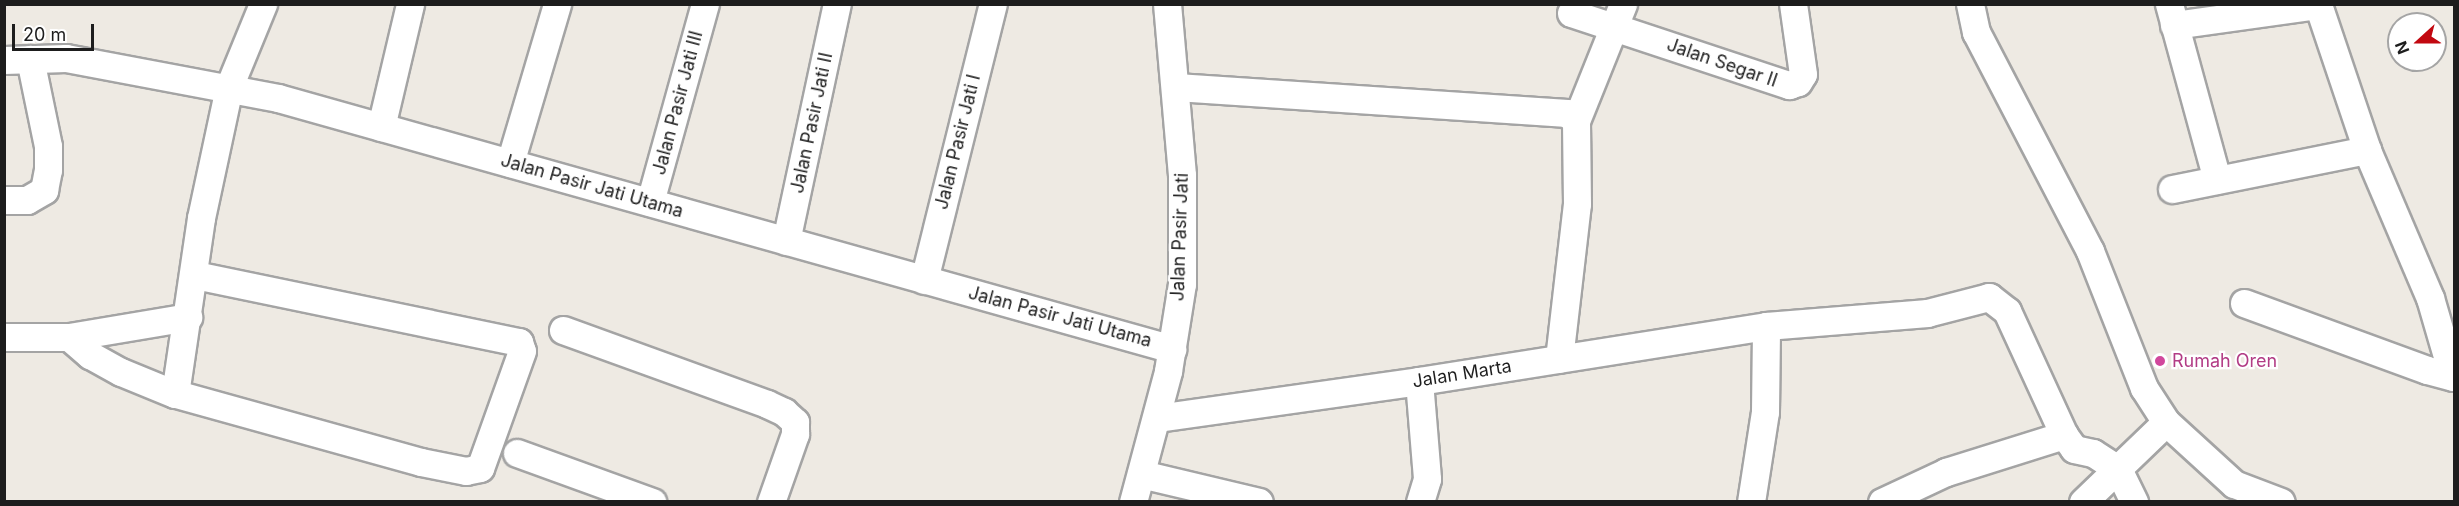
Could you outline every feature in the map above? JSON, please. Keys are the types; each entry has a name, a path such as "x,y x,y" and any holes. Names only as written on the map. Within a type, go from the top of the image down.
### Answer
{"street":[{"path":"175,394 195,275 201,218 229,87 263,4"},
{"path":"381,127 410,4"},
{"path":"510,163 557,4"},
{"name":"Jalan Pasir Jati III","path":"650,202 705,4"},
{"name":"Jalan Pasir Jati II","path":"786,241 837,4"},
{"name":"Jalan Pasir Jati I","path":"924,280 993,4"},
{"name":"Jalan Pasir Jati","path":"1133,501 1157,418 1172,349 1182,284 1182,174 1167,4"},
{"name":"Jalan Segar II","path":"1570,13 1618,16 1789,86 1798,82 1803,74 1793,4"},
{"path":"1970,4 1976,32 2090,251 2144,388 2166,422 2236,493 2281,501"},
{"path":"2217,180 2172,15 2318,5 2367,150 2430,298 2454,379"},
{"path":"1559,359 1577,204 1576,121 1618,16"},
{"name":"Jalan Pasir Jati Utama","path":"17,59 66,58 278,98 924,280 1132,335 1172,349"},
{"path":"4,200 27,200 44,190 48,170 48,146 17,59"},
{"path":"1176,87 1567,113 1576,121"},
{"path":"2172,189 2367,150"},
{"path":"69,337 101,361 175,394 422,462 473,471 480,468 522,351 521,346 513,340 417,323 195,275"},
{"name":"Jalan Marta","path":"1157,418 1419,381 1766,326 1927,313 1989,297 2007,311 2064,435"},
{"path":"2244,303 2454,379"},
{"path":"4,337 69,337 188,317"},
{"path":"1751,501 1765,411 1766,326"},
{"path":"563,330 784,412 795,422 795,434 771,501"},
{"path":"1419,381 1427,479 1420,501"},
{"path":"2083,501 2166,422"},
{"path":"1882,501 1946,472 2064,435 2074,449 2093,453 2118,469 2134,501"},
{"path":"517,453 652,501"},
{"path":"1141,474 1259,501"}],"place":[{"name":"Rumah Oren","path":"2160,361"}]}
